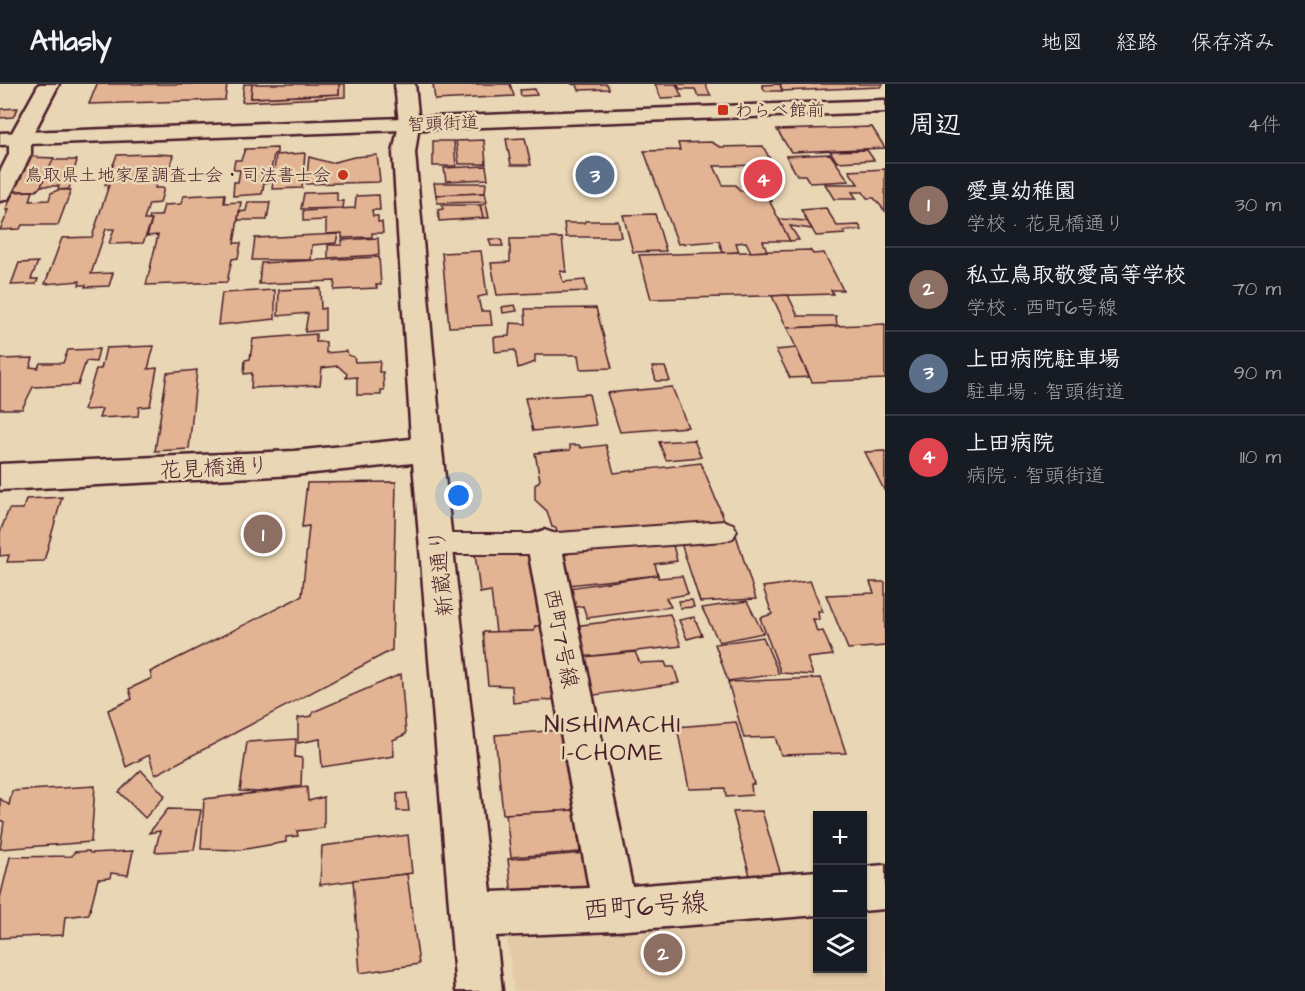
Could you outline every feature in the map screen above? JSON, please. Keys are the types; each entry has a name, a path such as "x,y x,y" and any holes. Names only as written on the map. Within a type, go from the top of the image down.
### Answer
{"street":[{"path":"0,194 20,154 10,139 49,84"},
{"name":"新蔵通り","path":"405,84 410,124 404,153 427,450 479,991"},
{"name":"智頭街道","path":"10,139 885,106"},
{"name":"花見橋通り","path":"0,477 294,463 427,450"},
{"name":"西町7号線","path":"544,544 615,909"},
{"path":"867,889 885,887"},
{"name":"西町6号線","path":"473,915 615,909 813,893"}],"lane":[{"path":"437,544 544,544 725,531"}],"shaded area":[{"path":"885,905 885,991 514,991 507,937 813,910 813,973 867,973 867,906"}],"building":[{"path":"97,84 227,84 225,100 89,104"},
{"path":"244,84 252,84 251,98 339,94 339,84 345,84 345,97 242,102"},
{"path":"252,84 339,84 339,94 251,98"},
{"path":"433,84 510,84 514,96 435,100"},
{"path":"571,84 607,84 609,89 579,90 577,85"},
{"path":"655,84 676,84 682,97 661,98"},
{"path":"677,84 705,84 711,96 698,96 695,89 680,89"},
{"path":"780,84 883,84 880,87 782,91"},
{"path":"780,84 782,91 765,91 762,85"},
{"path":"535,89 537,95 521,96 520,90"},
{"path":"18,108 13,117 0,118 0,109"},
{"path":"872,127 885,148 791,152 777,130"},
{"path":"525,138 531,165 511,165 506,139"},
{"path":"484,140 486,164 459,164 456,141"},
{"path":"433,141 454,141 456,166 433,166"},
{"path":"711,142 720,147 763,146 773,165 714,166 723,185 736,185 740,191 764,191 772,201 770,202 790,241 763,241 767,251 751,252 746,242 736,243 739,252 723,253 719,241 678,244 644,151 680,150 678,143"},
{"path":"277,148 269,182 264,183 262,194 233,196 234,182 238,182 240,170 233,170 235,160 241,160 245,149"},
{"path":"867,150 874,160 837,162 830,151"},
{"path":"305,153 302,188 272,189 276,155"},
{"path":"830,154 849,181 810,183 805,175 797,175 786,156"},
{"path":"117,155 173,155 169,171 159,172 155,188 164,188 160,203 149,204 144,220 152,220 143,243 109,244 114,229 106,229 91,274 113,273 109,286 85,287 86,285 79,285 80,281 45,284 62,238 92,237 109,185 105,185"},
{"name":"鳥取県土地家屋調査士会・司法書士会","path":"377,155 380,181 378,182 306,184 309,157 331,163 354,157"},
{"path":"29,157 54,158 41,186 36,191 14,191"},
{"path":"53,160 77,160 69,189 58,190 59,186 41,186"},
{"path":"486,166 488,179 446,181 444,168"},
{"path":"885,169 885,211 874,198 867,198 863,192 852,192 857,199 834,199 825,184 858,184 849,171"},
{"path":"434,183 486,183 485,193 436,195"},
{"path":"58,190 71,190 58,225 22,225 20,229 0,230 9,210 6,210 13,192 33,191 30,201 49,200 51,193"},
{"path":"337,192 337,201 344,201 343,208 301,209 304,193"},
{"path":"485,193 487,202 437,203 436,195"},
{"path":"225,194 224,203 241,202 234,243 241,243 238,258 232,259 227,282 146,285 158,235 147,236 152,220 149,220 150,216 161,216 164,205 181,204 183,196"},
{"path":"379,195 380,210 372,210 373,216 378,216 378,222 382,222 383,233 372,233 372,237 342,238 342,233 326,234 326,220 303,221 303,211 355,208 356,196"},
{"path":"248,202 270,202 267,220 238,220 239,212 246,211"},
{"path":"486,204 489,218 483,218 480,205"},
{"path":"442,205 480,205 483,218 439,221 438,210 443,209"},
{"path":"826,208 837,226 859,225 862,230 816,236 801,210"},
{"path":"655,214 666,251 633,252 623,215"},
{"path":"779,219 807,221 812,229 790,226 799,240 790,241"},
{"path":"585,221 618,221 621,237 566,237 564,223 584,223"},
{"path":"338,234 336,243 312,245 311,260 252,260 255,238"},
{"path":"378,238 379,255 328,258 328,245 342,245 342,240"},
{"path":"562,238 566,272 560,271 563,282 585,280 587,291 497,295 491,263 510,262 510,239"},
{"path":"489,239 501,239 503,246 491,246"},
{"path":"810,250 813,254 824,253 843,290 831,290 833,294 651,299 639,255"},
{"path":"481,251 487,295 478,297 481,311 490,311 492,325 449,327 442,253"},
{"path":"379,257 381,285 376,285 377,288 334,290 335,281 259,284 261,263"},
{"path":"38,262 31,279 38,279 36,284 11,285 19,263"},
{"path":"320,288 321,309 325,308 325,330 305,332 308,313 278,316 279,290"},
{"path":"275,290 275,319 218,325 222,293"},
{"path":"788,295 798,316 836,316 837,326 787,328 772,296"},
{"path":"515,305 517,311 503,313 502,307"},
{"path":"596,308 612,368 580,369 578,355 535,355 535,362 518,368 515,350 495,352 494,337 509,336 510,323 526,324 525,309"},
{"path":"885,324 885,379 812,382 787,328"},
{"path":"316,334 316,342 326,342 326,353 347,351 348,355 354,357 355,362 380,361 379,372 383,372 384,390 381,390 381,395 357,395 357,377 346,378 347,374 338,366 322,368 320,385 251,388 252,373 244,374 245,360 250,359 253,339"},
{"path":"154,346 148,369 157,368 150,406 139,407 138,416 99,418 102,409 84,410 96,369 101,369 106,348"},
{"path":"796,348 809,377 790,378 776,350"},
{"path":"99,349 96,362 86,361 78,385 33,387 22,409 0,409 0,359 33,358 30,367 38,368 40,363 63,363 68,350"},
{"path":"652,367 665,367 670,381 656,381"},
{"path":"197,370 189,449 155,451 167,373"},
{"path":"672,387 688,427 620,432 607,393"},
{"path":"589,394 596,425 533,431 525,398"},
{"path":"694,440 701,457 666,460 659,442"},
{"path":"570,445 579,445 581,448 606,445 614,473 701,463 726,524 558,539 556,528 552,527 547,511 535,500 535,485 540,480 535,453 570,450"},
{"path":"885,451 885,492 865,452"},
{"path":"396,482 392,650 155,775 149,755 126,767 108,710 132,699 129,689 152,678 150,672 302,596 309,526 302,527 307,483"},
{"path":"62,497 44,561 7,562 9,555 0,556 0,532 9,509 23,509 26,499"},
{"path":"736,535 756,599 700,602 680,540"},
{"path":"672,541 677,561 655,564 658,575 560,586 561,556 568,554 568,551"},
{"path":"535,551 546,625 535,626 534,631 496,632 491,591 480,593 475,553"},
{"path":"658,575 658,578 682,576 688,594 666,598 671,607 587,618 583,606 566,609 561,589"},
{"path":"810,581 823,612 818,611 819,620 813,619 817,632 823,631 833,655 807,658 813,675 781,673 760,618 772,614 763,587"},
{"path":"870,582 885,582 885,646 848,649 826,595 874,593"},
{"path":"692,600 694,607 680,608 678,601"},
{"path":"747,601 763,633 719,642 702,608"},
{"path":"670,614 681,646 583,657 574,626"},
{"path":"694,617 702,635 687,639 679,620"},
{"path":"546,625 557,699 513,703 512,686 488,685 483,632 534,631 535,626"},
{"path":"763,637 779,674 728,681 715,644"},
{"path":"635,652 640,663 665,662 667,667 674,667 679,683 581,697 583,657"},
{"path":"401,674 406,734 393,740 394,756 322,767 320,739 298,743 298,718 312,716 313,712"},
{"path":"821,678 846,753 781,755 775,737 744,738 728,682"},
{"path":"736,722 754,784 751,784 752,795 726,797 725,788 689,789 677,727"},
{"path":"560,730 565,757 571,757 575,787 571,787 575,810 503,814 495,735"},
{"path":"296,739 295,757 302,758 301,786 258,792 240,791 247,742"},
{"path":"141,770 165,796 145,818 119,792"},
{"path":"95,786 91,842 0,849 4,822 0,820 0,799 9,805 12,791"},
{"path":"307,787 308,801 324,797 324,828 297,831 298,836 286,837 286,842 240,850 201,849 204,799"},
{"path":"407,793 409,811 397,811 397,794"},
{"path":"168,809 201,810 194,850 155,852 160,831 149,833"},
{"path":"575,810 580,852 511,857 506,814"},
{"path":"762,811 781,875 750,876 733,812"},
{"path":"408,835 412,873 320,885 322,846"},
{"path":"89,851 90,853 133,851 128,875 111,873 110,878 98,879 89,914 65,917 63,935 0,938 0,898 10,857 72,856 74,852"},
{"path":"586,853 591,892 512,896 508,859"},
{"path":"407,874 419,964 360,973 353,880"}],"place":[{"name":"わらべ館前","path":"723,110"},
{"name":"鳥取県土地家屋調査士会・司法書士会","path":"343,175"},
{"name":"上田病院駐車場","path":"595,175"},
{"name":"上田病院","path":"763,179"},
{"name":"愛真幼稚園","path":"263,534"},
{"name":"私立鳥取敬愛高等学校","path":"663,953"}],"district":[{"name":"NISHIMACHI 1-CHOME","path":"613,738"}]}
